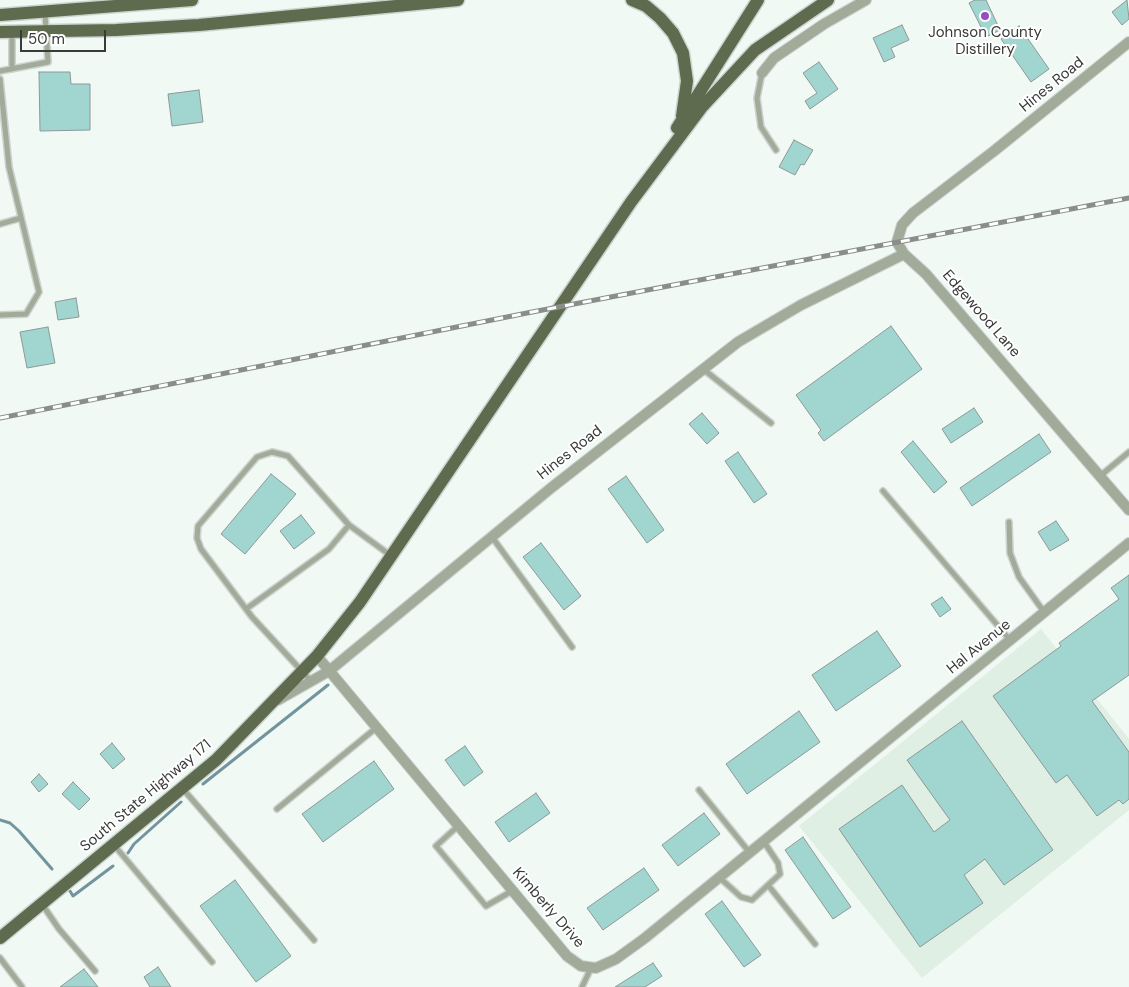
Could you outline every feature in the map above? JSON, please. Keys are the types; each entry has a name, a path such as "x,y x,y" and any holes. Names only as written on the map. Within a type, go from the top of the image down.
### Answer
{"main road":[{"path":"0,15 46,13 192,0"},
{"path":"6,32 116,30 262,20 458,0"},
{"path":"632,0 646,6 660,18 673,33 683,53 687,81 682,120"},
{"path":"631,202 650,168 758,0"},
{"path":"631,202 702,107 749,56 800,17 828,0"},
{"name":"South State Highway 171","path":"0,938 216,760 318,656 360,602 631,202"}],"street":[{"path":"762,73 774,58 824,24 866,0"},
{"name":"Hines Road","path":"273,703 329,671 491,536 738,342 775,320 904,254 897,242 902,224 913,213 994,151 1129,42"},
{"name":"Edgewood Lane","path":"904,254 926,274 1129,510"},
{"name":"Hal Avenue","path":"764,842 1129,543"},
{"name":"Kimberly Drive","path":"318,656 567,956 582,966 591,967"},
{"path":"591,967 596,968 616,959 764,842"}],"lane":[{"path":"0,71 48,62 46,13"},
{"path":"6,32 12,69"},
{"path":"762,73 758,98 761,127 776,150"},
{"path":"0,79 9,167 39,292 26,314 0,314"},
{"path":"0,224 21,218"},
{"path":"703,369 770,423"},
{"path":"311,681 246,609 200,549 197,538 198,526 257,457 272,452 288,456 349,525 391,555"},
{"path":"1100,476 1129,452"},
{"path":"883,491 1011,640"},
{"path":"1009,522 1010,553 1019,577 1045,612"},
{"path":"246,609 329,549 349,525"},
{"path":"491,536 572,646"},
{"path":"278,809 377,728"},
{"path":"183,788 314,940"},
{"path":"699,790 750,853"},
{"path":"458,825 436,846 486,906 512,891"},
{"path":"720,878 741,897 752,900 780,874 778,862 764,842"},
{"path":"114,845 212,962"},
{"path":"768,886 815,944"},
{"path":"42,903 59,930 95,971"},
{"path":"0,958 22,987"},
{"path":"582,987 591,967"}],"shaded area":[{"path":"1041,629 1129,739 1129,810 922,978 799,826"}],"building":[{"name":"Johnson County Distillery","path":"975,0 986,0 1000,30 986,37 969,3"},
{"path":"1127,0 1129,19 1122,25 1112,12"},
{"path":"902,25 909,40 891,48 895,57 884,62 873,38"},
{"path":"1019,26 1049,69 1031,82 1001,39"},
{"path":"819,62 838,89 810,109 805,101 817,93 803,73"},
{"path":"39,72 70,72 71,84 90,84 90,130 40,131"},
{"path":"199,90 203,122 172,126 168,94"},
{"path":"794,140 813,150 804,165 801,164 795,175 779,167"},
{"path":"76,298 79,317 58,320 55,302"},
{"path":"891,326 922,369 824,441 818,433 821,430 796,395"},
{"path":"48,327 55,363 27,368 20,332"},
{"path":"974,408 983,422 951,443 942,429"},
{"path":"702,413 719,433 707,444 689,424"},
{"path":"1039,434 1051,452 972,506 960,488"},
{"path":"913,441 947,482 934,493 901,452"},
{"path":"738,452 767,494 754,503 725,461"},
{"path":"271,474 296,494 245,554 221,534"},
{"path":"626,476 664,530 647,543 608,489"},
{"path":"301,515 315,533 294,549 280,531"},
{"path":"1056,521 1069,540 1050,551 1038,532"},
{"path":"541,543 581,596 564,610 523,557"},
{"path":"1129,575 1129,675 1092,701 1129,752 1129,799 1123,804 1119,800 1097,816 1067,775 1056,783 993,696 1061,646 1059,643 1119,599 1111,588"},
{"path":"942,597 951,609 940,617 931,604"},
{"path":"877,631 901,666 836,711 812,675"},
{"path":"799,711 820,742 747,794 726,764"},
{"path":"962,721 1053,850 1004,885 985,859 964,875 983,903 920,947 839,829 902,785 934,832 950,820 907,760"},
{"path":"112,743 125,759 113,769 100,754"},
{"path":"465,746 483,772 464,786 445,760"},
{"path":"374,761 394,789 323,842 302,814"},
{"path":"39,774 48,784 39,792 31,782"},
{"path":"73,782 90,799 79,810 62,794"},
{"path":"536,793 550,813 509,842 495,822"},
{"path":"704,813 720,834 678,866 662,845"},
{"path":"803,837 851,907 833,919 785,850"},
{"path":"644,868 659,890 603,930 587,908"},
{"path":"235,880 291,956 256,982 200,906"},
{"path":"722,901 761,955 744,967 705,914"},
{"path":"653,963 662,976 645,987 615,987"},
{"path":"158,967 171,987 150,987 144,977"},
{"path":"84,969 98,987 60,987"}],"waterway":[{"path":"203,784 328,685"},
{"path":"128,853 134,844 181,802"},
{"path":"0,820 10,823 19,831 52,869"},
{"path":"70,891 73,896 113,866"}],"railway":[{"path":"0,418 527,313 1129,198"}],"place":[{"name":"Johnson County Distillery","path":"985,16"}]}
